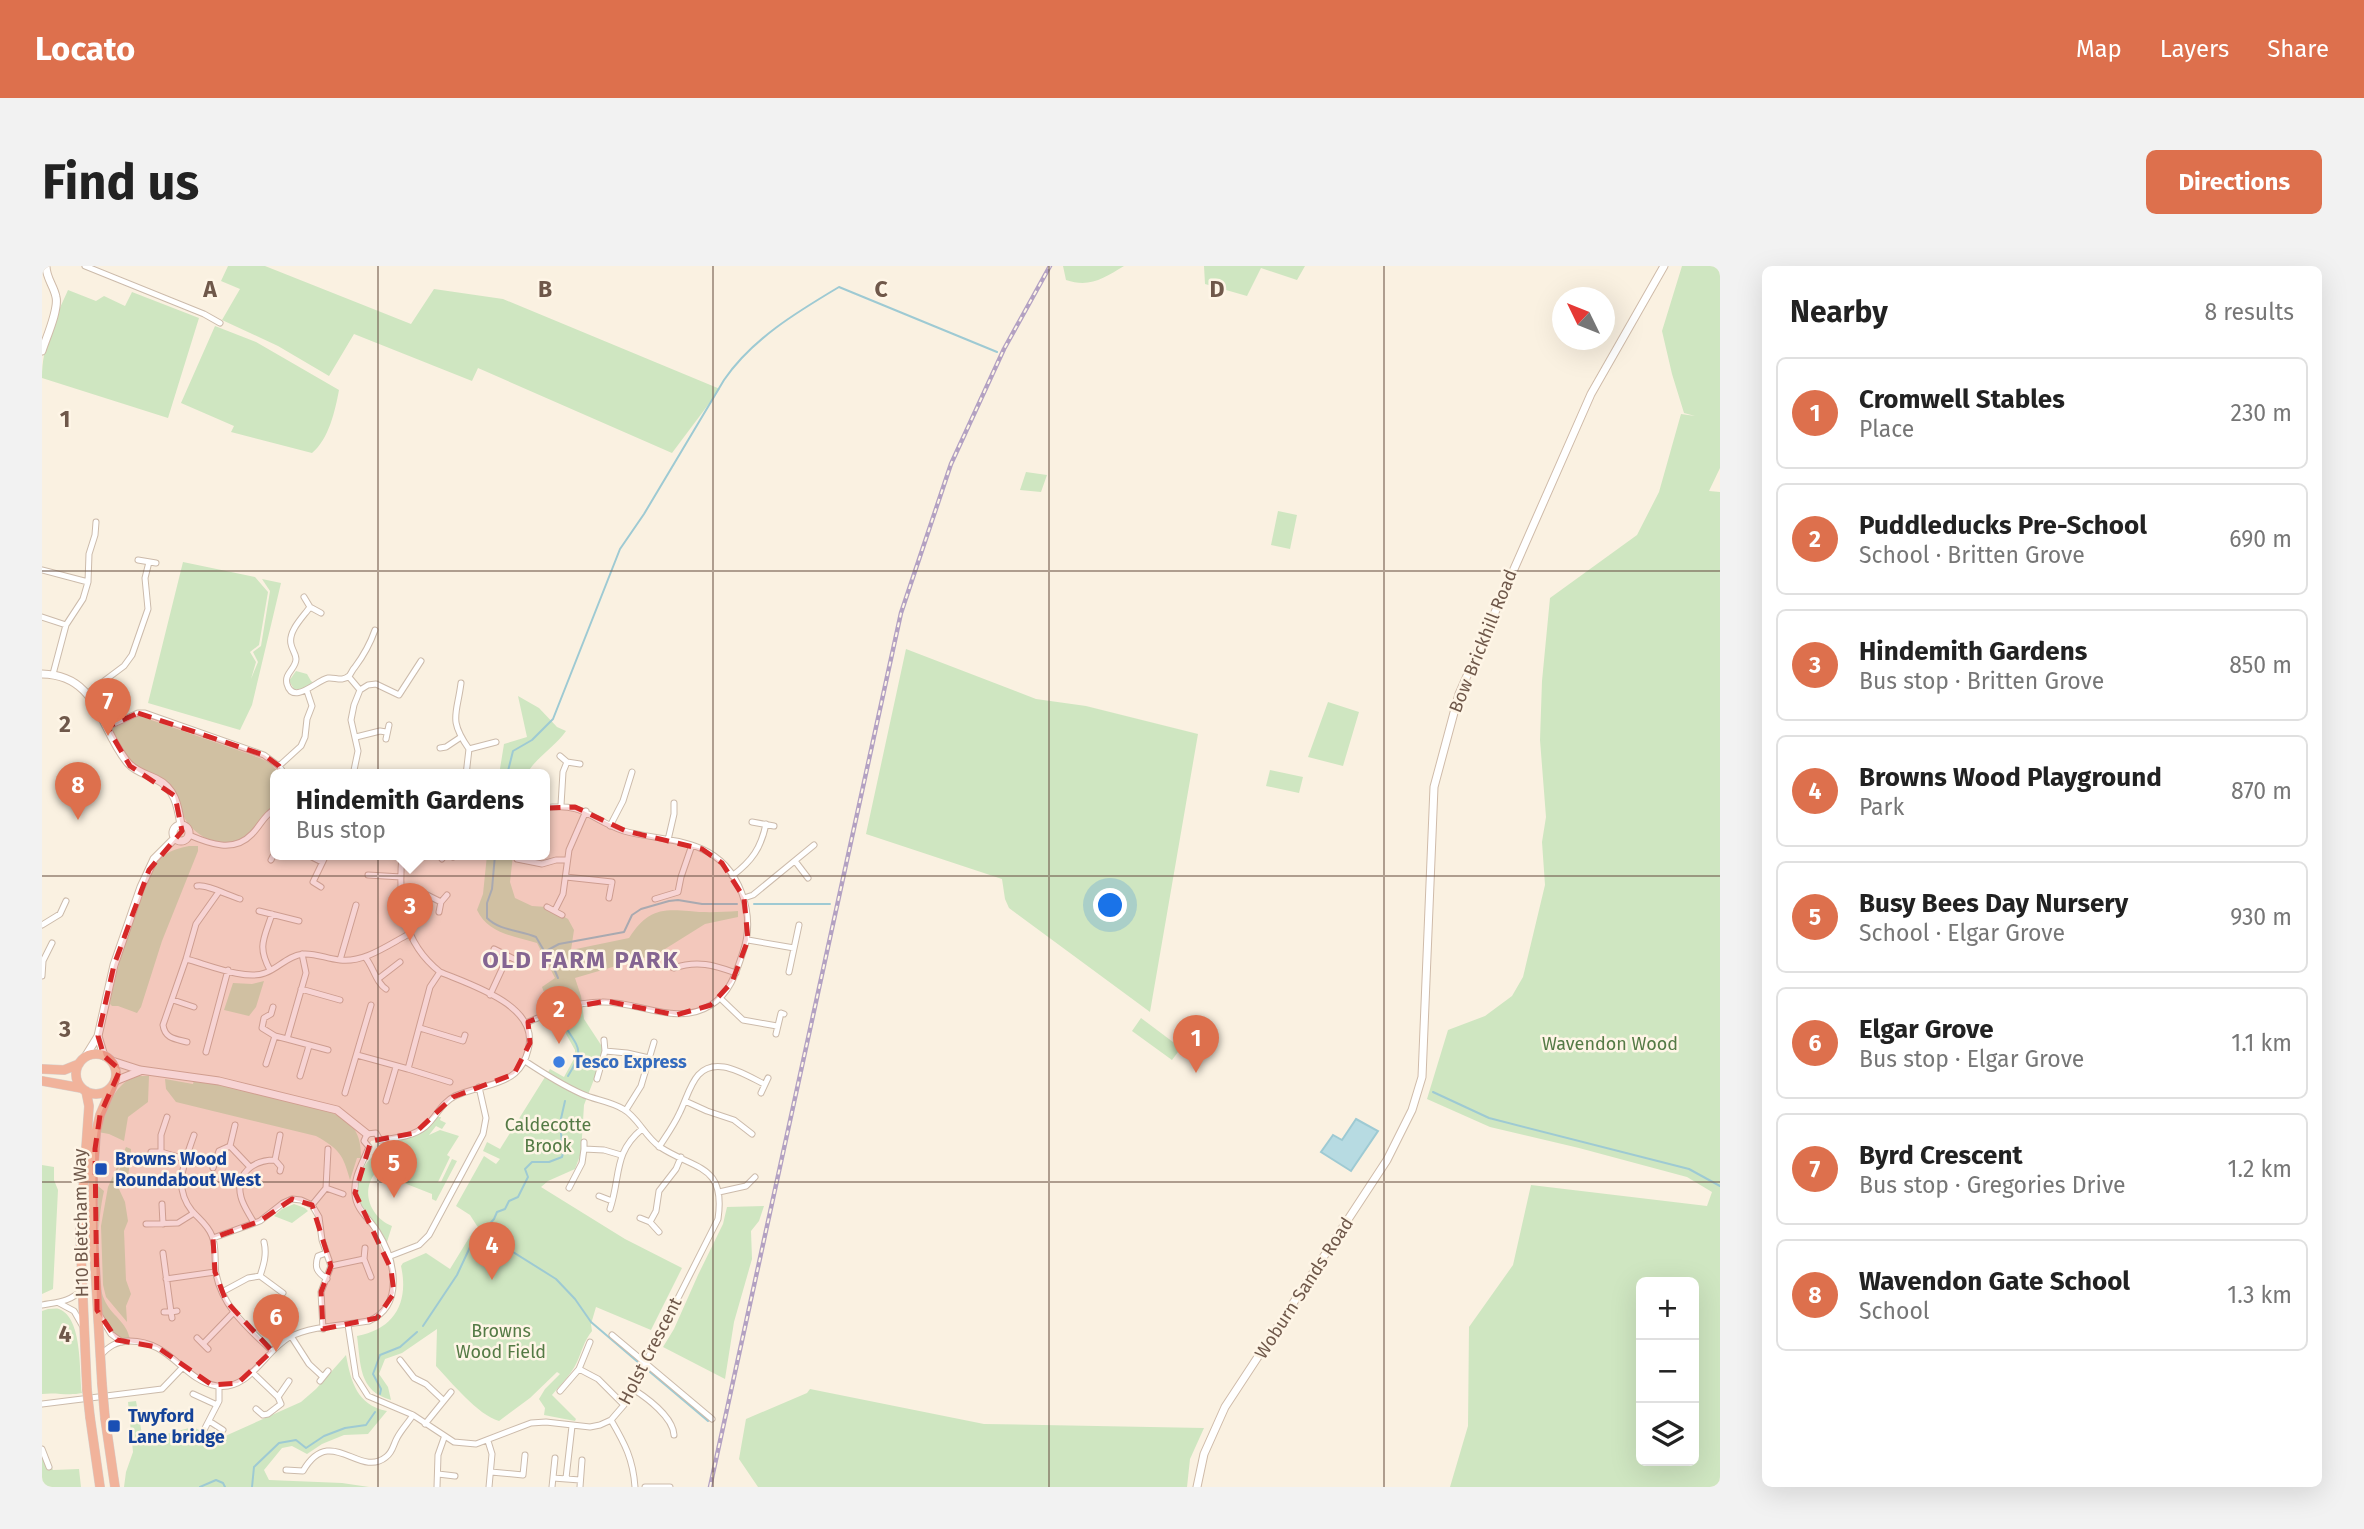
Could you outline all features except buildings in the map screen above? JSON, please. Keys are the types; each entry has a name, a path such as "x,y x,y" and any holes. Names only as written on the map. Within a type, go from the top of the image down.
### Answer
{"highway":[{"path":"42,1069 64,1070 97,1054 108,1059 116,1071 113,1084 97,1094 42,1081"},
{"path":"82,1060 76,1073 83,1089"},
{"name":"H10 Bletcham Way","path":"92,1131 113,1084"},
{"name":"H10 Bletcham Way","path":"83,1089 89,1106 92,1131 80,1232 87,1390 100,1487"},
{"name":"H10 Bletcham Way","path":"90,1149 102,1384 115,1487"}],"street":[{"path":"42,351 57,304 46,274 46,266"},
{"path":"85,266 220,323"},
{"name":"Bow Brickhill Road","path":"1418,1091 1422,1077 1426,1030 1434,787 1452,717 1487,626 1591,394 1664,266"},
{"path":"52,674 66,625 83,599 88,582 89,554 96,522"},
{"path":"88,693 124,666 132,655 148,609 145,578 152,562 138,560"},
{"path":"42,570 88,582"},
{"path":"304,597 310,607 321,613"},
{"path":"310,607 293,630 290,640 296,664 287,678 288,686 293,691 307,691 318,682 329,678 342,680 349,677 362,659 376,630"},
{"path":"42,617 66,625"},
{"path":"372,637 381,640"},
{"path":"354,769 358,751 351,719 360,690 376,684 402,697 421,662"},
{"path":"42,674 66,678 88,693 130,766 166,785 175,796 181,825"},
{"path":"349,677 360,690"},
{"path":"461,683 454,721 469,749 467,769"},
{"path":"460,690 468,691"},
{"path":"279,766 301,746 305,737 307,719 313,706 307,691"},
{"path":"107,727 138,713 145,713 264,755 281,769"},
{"path":"356,737 380,730 387,732"},
{"path":"440,748 461,737"},
{"path":"469,749 496,742"},
{"path":"560,757 567,762 580,764"},
{"path":"561,805 563,772 567,762"},
{"path":"610,826 623,801 632,772"},
{"path":"620,777 628,782"},
{"path":"667,840 678,815 674,803"},
{"path":"526,1024 568,1006 593,1002 606,1001 676,1015 702,1010 727,991 748,940 744,898 732,876 713,855 692,845 610,826 586,811 561,805 550,807"},
{"path":"555,911 563,894 566,860 586,811"},
{"path":"189,835 220,846 234,845 251,835 270,812"},
{"path":"752,822 774,826"},
{"path":"732,876 758,851 766,824"},
{"path":"181,825 188,828 189,835"},
{"path":"175,838 174,831 181,825"},
{"path":"175,838 184,840 189,835"},
{"path":"82,1060 98,1036 114,965 141,887 154,859 175,838"},
{"path":"678,892 692,845"},
{"path":"744,898 753,895 814,845"},
{"path":"319,860 323,862 313,882 321,887"},
{"path":"369,1147 376,1146 380,1140 415,1133 453,1097 514,1074 525,1061 530,1043 526,1024 516,1009 440,972 421,953 409,934 402,915 402,860"},
{"path":"517,860 542,864 566,860"},
{"path":"794,861 808,878"},
{"path":"610,898 614,873"},
{"path":"368,875 401,877"},
{"path":"382,886 383,877"},
{"path":"566,877 612,882"},
{"path":"197,886 206,885 218,893 240,899"},
{"path":"655,899 678,892 686,895"},
{"path":"187,1042 169,1040 163,1025 196,923 218,893"},
{"path":"400,894 425,894 441,902"},
{"path":"439,912 441,902 447,895"},
{"path":"60,897 66,901"},
{"path":"42,925 60,914 66,901 75,898"},
{"path":"340,960 356,905"},
{"path":"547,907 562,915"},
{"path":"259,911 299,921"},
{"path":"270,970 262,956 262,946 272,914"},
{"path":"789,972 799,925"},
{"path":"186,959 257,976 293,956 302,954 340,960 365,957 409,934"},
{"path":"748,940 794,948"},
{"path":"42,976 42,960 52,943"},
{"path":"494,949 522,963"},
{"path":"288,1039 306,973 302,954"},
{"path":"490,995 508,956"},
{"path":"683,956 685,964"},
{"path":"365,957 380,986 386,989"},
{"path":"378,979 400,962"},
{"path":"667,965 674,968 685,964 707,963 736,972"},
{"path":"206,1052 228,970"},
{"path":"408,1069 430,987 440,972"},
{"path":"301,989 340,1000"},
{"path":"720,998 743,1020 777,1026"},
{"path":"173,1000 194,1007"},
{"path":"345,1093 371,1005"},
{"path":"273,1007 271,1014 264,1018 262,1028 275,1036 328,1050"},
{"path":"776,1034 781,1013 784,1014"},
{"path":"420,1028 463,1041 465,1035"},
{"path":"98,1036 108,1059 141,1070 219,1081 337,1110 367,1134"},
{"path":"266,1065 275,1036"},
{"path":"597,1079 605,1051 604,1040"},
{"path":"626,1110 641,1086 654,1042"},
{"path":"300,1076 309,1046"},
{"path":"605,1051 649,1058"},
{"path":"356,1055 450,1082"},
{"path":"525,1061 581,1094 626,1110 659,1147 698,1165 712,1177 719,1192 746,1185 755,1177"},
{"path":"386,1101 396,1066"},
{"path":"659,1147 685,1101 692,1080 705,1069 712,1066 726,1067 766,1081 761,1093"},
{"path":"113,1084 141,1070"},
{"path":"388,1257 419,1245 434,1225 485,1127 479,1087"},
{"name":"Woburn Sands Road","path":"1197,1487 1204,1454 1225,1407 1387,1160 1412,1110 1418,1091"},
{"path":"685,1101 706,1111 736,1118 752,1134"},
{"path":"161,1152 158,1133 167,1116"},
{"path":"230,1146 235,1125"},
{"path":"610,1209 621,1156 631,1139 642,1129"},
{"path":"367,1134 374,1132 380,1140"},
{"path":"367,1134 364,1141 369,1147"},
{"path":"194,1135 180,1178 183,1199 205,1224 213,1238 215,1272 233,1313 272,1351"},
{"path":"275,1160 280,1135"},
{"path":"230,1146 250,1167"},
{"path":"213,1168 219,1151 230,1146"},
{"path":"569,1188 569,1178 582,1163 584,1146 621,1156"},
{"path":"101,1355 110,1346 122,1342 145,1342 157,1347 201,1380 219,1386 238,1383 291,1336 377,1318 391,1303 394,1283 388,1257 378,1233 356,1202 355,1184 369,1147"},
{"path":"312,1205 326,1188 328,1149"},
{"path":"150,1152 161,1152 185,1159"},
{"path":"650,1222 656,1211 659,1191 676,1170 681,1157"},
{"path":"254,1223 242,1200 241,1181 250,1167 263,1161 275,1160"},
{"path":"275,1160 281,1167 280,1171"},
{"path":"328,1160 338,1160"},
{"path":"326,1188 343,1194"},
{"name":"Holst Crescent","path":"348,1325 356,1377 364,1392 375,1400 413,1415 444,1438 464,1444 476,1444 531,1423 590,1427 611,1420 633,1389 718,1219 719,1192"},
{"path":"599,1196 612,1201"},
{"path":"213,1238 254,1223 292,1199 312,1205 319,1217 322,1240 331,1266 321,1292 323,1329"},
{"path":"162,1204 163,1224"},
{"path":"146,1224 178,1223 194,1213"},
{"path":"640,1218 650,1222 659,1231"},
{"path":"260,1276 265,1262 264,1242"},
{"path":"365,1248 364,1259 371,1277"},
{"path":"163,1253 171,1313"},
{"path":"326,1253 318,1256 315,1265 317,1272 327,1279"},
{"path":"331,1266 364,1259"},
{"path":"166,1279 215,1272"},
{"path":"222,1293 248,1278 260,1276 283,1293"},
{"path":"42,1305 75,1297 83,1289"},
{"path":"59,1303 74,1311 85,1330"},
{"path":"97,1310 111,1334 122,1342"},
{"path":"197,1338 206,1346 233,1313"},
{"path":"612,1335 694,1399 712,1419"},
{"path":"291,1336 321,1379 328,1371"},
{"path":"560,1391 579,1369 590,1342"},
{"path":"400,1360 407,1364 414,1378 426,1384 443,1400"},
{"path":"42,1404 162,1389 183,1367"},
{"path":"579,1369 598,1379 624,1405"},
{"path":"252,1372 278,1397 281,1404 268,1414 263,1415 256,1409"},
{"path":"278,1397 289,1381"},
{"path":"203,1432 217,1405 219,1386"},
{"path":"633,1389 651,1400 675,1429"},
{"path":"425,1424 451,1392"},
{"path":"193,1394 217,1405"},
{"path":"286,1470 303,1471 313,1459 326,1450 374,1463 384,1460 392,1452 396,1439 413,1415"},
{"path":"611,1420 623,1439 633,1464 635,1487"},
{"path":"209,1421 223,1430"},
{"path":"566,1479 572,1426"},
{"path":"437,1487 438,1455 444,1438"},
{"path":"488,1441 492,1454 489,1487"},
{"path":"42,1449 48,1467"},
{"path":"491,1472 523,1475 524,1455"},
{"path":"552,1487 555,1458"},
{"path":"580,1487 582,1460"},
{"path":"438,1474 455,1476"},
{"path":"553,1478 580,1480"},
{"path":"645,1487 670,1487"}],"highlighted area":[{"path":"138,713 264,755 279,766 297,798 334,785 351,786 383,802 396,820 440,803 504,820 544,808 575,807 626,831 702,849 722,863 744,898 748,940 732,982 711,1005 676,1015 606,1001 558,1010 528,1022 530,1043 514,1074 453,1097 415,1133 371,1141 355,1193 391,1269 394,1293 377,1318 323,1329 321,1292 331,1266 312,1205 292,1199 260,1221 213,1238 215,1272 226,1301 272,1351 238,1383 212,1385 157,1347 117,1340 97,1310 95,1149 100,1115 120,1070 104,1056 98,1036 114,965 149,870 182,831 175,796 130,766 107,727"}],"green space":[{"path":"228,266 265,266 411,324 434,289 503,299 720,389 672,453 478,368 472,381 354,334 329,376 278,346 222,320 240,289 221,281"},
{"path":"1063,266 1124,266 1103,278 1082,283 1066,280"},
{"path":"1204,266 1305,266 1297,280 1261,268 1247,296 1205,284"},
{"name":"Wavendon Wood","path":"1682,266 1720,266 1720,468 1709,491 1720,492 1720,1487 1450,1487 1468,1426 1469,1327 1513,1265 1531,1185 1707,1206 1712,1192 1687,1177 1490,1127 1427,1099 1448,1030 1485,1016 1512,996 1523,977 1545,885 1542,842 1546,817 1540,740 1542,681 1550,598 1637,535 1659,492 1681,414 1695,416 1684,413 1662,331"},
{"path":"68,290 96,301 104,296 125,306 132,292 199,318 168,418 42,378 47,343"},
{"path":"215,326 256,342 339,390 327,432 312,453 231,432 234,426 181,403"},
{"path":"1026,472 1047,475 1041,492 1020,490"},
{"path":"1278,511 1297,515 1290,549 1271,545"},
{"path":"183,562 255,577 268,592 259,645 250,652 256,662 251,679 258,662 253,652 261,646 270,591 262,579 281,583 252,705 240,730 148,703"},
{"path":"906,649 1036,699 1086,706 1198,734 1150,1012 1009,908 1002,879 866,834"},
{"path":"296,671 307,674 314,683 302,690 294,689 289,681"},
{"path":"518,696 539,708 557,727 566,731 530,769 500,769 504,744 527,737"},
{"path":"1328,702 1359,712 1343,766 1308,757"},
{"path":"140,716 270,763 276,769 270,769 270,810 245,837 236,842 221,843 200,835 185,819 173,793 127,760 111,729"},
{"path":"1270,770 1303,777 1299,793 1266,786"},
{"path":"189,846 198,846 198,851 162,941 141,1007 137,1013 112,1006 110,1004 123,948 146,882 163,856"},
{"path":"486,860 512,860 510,882 515,898 532,906 547,907 568,919 574,930 571,950 629,938 641,922 661,911 738,911 738,917 705,924 657,954 575,978 584,1019 605,1051 584,1105 581,1153 575,1169 541,1187 625,1239 682,1268 651,1330 596,1307 591,1324 592,1331 577,1362 552,1395 575,1421 544,1415 545,1408 539,1399 560,1374 557,1372 530,1398 499,1421 482,1412 436,1366 437,1329 402,1353 385,1359 379,1374 388,1387 391,1400 372,1390 361,1366 357,1336 381,1327 396,1312 403,1291 403,1263 426,1253 450,1269 472,1233 479,1229 470,1215 456,1206 484,1156 496,1164 500,1159 483,1151 487,1142 500,1149 550,1069 564,1077 575,1057 575,1050 542,987 555,978 537,943 511,936 488,924 477,910 483,894"},
{"path":"264,981 256,1007 249,1016 224,1010 233,983 252,984"},
{"path":"1141,1018 1181,1048 1172,1060 1132,1031"},
{"path":"134,1076 149,1076 148,1102 128,1117 124,1141 98,1132 115,1093"},
{"path":"165,1079 193,1084 194,1080 254,1091 303,1102 324,1110 342,1118 353,1127 360,1142 361,1158 357,1158 350,1180 339,1153 316,1136 176,1102 166,1089"},
{"path":"436,1117 441,1117 440,1120 446,1123 442,1129 436,1126 429,1135 440,1130 459,1136 447,1155 450,1157 438,1182 441,1182 452,1159 457,1161 436,1201 432,1199 432,1194 376,1172 371,1179 368,1195 373,1210 392,1226 385,1243 359,1201 357,1191 361,1173 379,1151 421,1133"},
{"path":"126,1147 131,1149 128,1178 123,1184 120,1183 117,1177 121,1165 113,1176 125,1202 128,1221 124,1231 126,1280 131,1294 126,1306 127,1322 106,1297 103,1285 101,1226 108,1187"},
{"path":"42,1165 54,1167 54,1180 58,1190 53,1289 42,1294"},
{"path":"98,1186 104,1191 98,1236"},
{"path":"294,1204 308,1211 292,1223 274,1216 282,1209"},
{"path":"764,1206 759,1221 751,1231 752,1259 734,1322 725,1379 663,1347 723,1224 727,1207"},
{"path":"99,1273 104,1299 126,1328 130,1340 116,1336 104,1321 99,1301"},
{"path":"59,1309 67,1314 72,1323 78,1346 82,1393 42,1394 42,1311"},
{"path":"346,1355 353,1383 362,1398 387,1411 368,1434 344,1435 307,1454 292,1446 282,1448 264,1470 269,1480 342,1483 369,1487 124,1487 133,1452 128,1402 136,1401 142,1434 151,1438 193,1427 205,1433 210,1430 223,1437 301,1402"},
{"path":"810,1389 984,1424 1204,1428 1190,1459 1187,1487 758,1487 739,1459 746,1419 807,1393"},
{"path":"42,1449 53,1470 79,1469 81,1487 42,1487"}],"water":[{"path":"1356,1119 1378,1131 1351,1171 1321,1152 1333,1135 1342,1140"}],"waterway":[{"path":"508,769 513,751 532,740 553,719 620,549 724,380 735,365 762,339 839,287 997,352"},
{"path":"495,860 487,918 504,928 536,937 558,978"},
{"path":"546,951 559,944 624,932 632,915 641,909 669,901 737,904"},
{"path":"754,904 830,904"},
{"path":"558,1000 559,994"},
{"path":"562,1021 578,1048 577,1059 568,1076"},
{"path":"1433,1092 1489,1118 1689,1169 1720,1186"},
{"path":"423,1326 457,1275 471,1245 497,1212 505,1209 509,1201 518,1197 528,1177 525,1169 532,1162 549,1162 562,1157 560,1123 565,1101"},
{"path":"483,1233 489,1237"},
{"path":"494,1240 556,1279 575,1299 591,1322 639,1363"},
{"path":"380,1394 381,1389 373,1374 380,1355 400,1347 417,1332"},
{"path":"650,1372 708,1421"},
{"path":"252,1487 254,1467 279,1443 296,1440 306,1448 324,1436 345,1428 366,1425 375,1412"},
{"path":"200,1487 216,1480 225,1487"}],"railway":[{"path":"710,1487 901,613 951,464 1004,349 1050,266"}],"place":[{"name":"Byrd Crescent","path":"108,736"},
{"name":"Wavendon Gate School","path":"78,820"},
{"name":"Hindemith Gardens","path":"410,941"},
{"name":"Puddleducks Pre-School","path":"559,1044"},
{"name":"Tesco Express","path":"559,1062"},
{"name":"Cromwell Stables","path":"1196,1073"},
{"name":"Browns Wood Roundabout West","path":"101,1169"},
{"name":"Busy Bees Day Nursery","path":"394,1198"},
{"name":"Browns Wood Playground","path":"492,1280"},
{"name":"Elgar Grove","path":"276,1352"},
{"name":"Twyford Lane bridge","path":"114,1426"}],"district":[{"name":"OLD FARM PARK","path":"581,960"}],"park label":[{"name":"Caldecotte Brook","path":"548,1135"},
{"name":"Browns Wood Field","path":"501,1341"}]}
